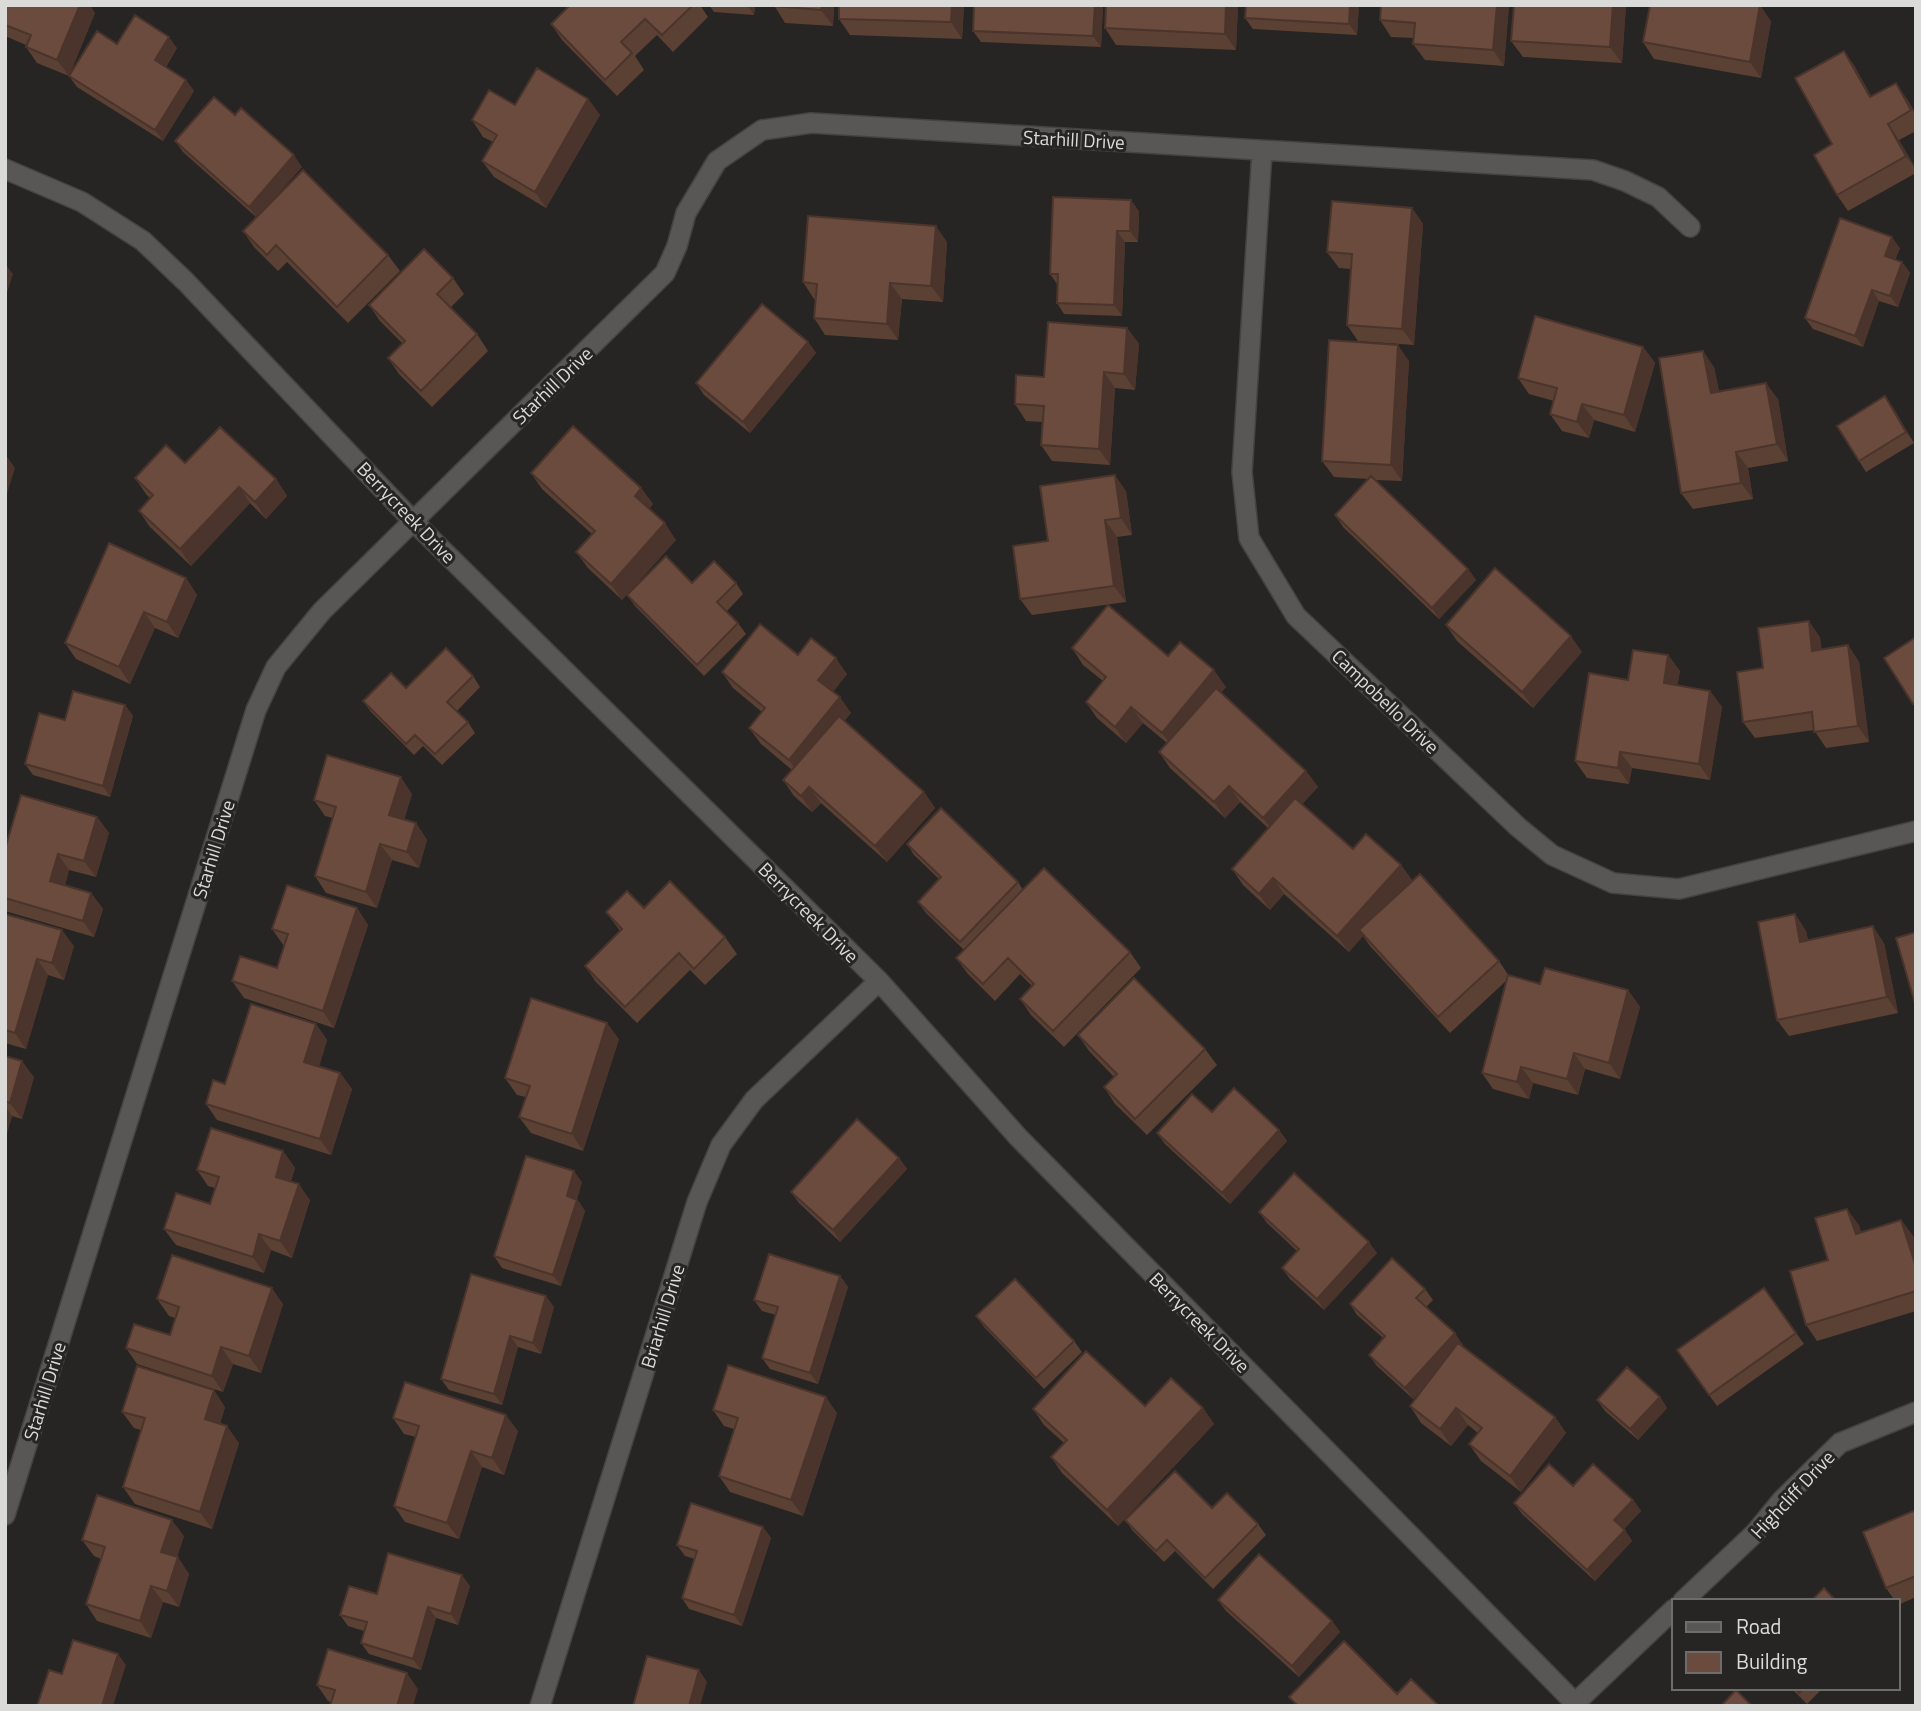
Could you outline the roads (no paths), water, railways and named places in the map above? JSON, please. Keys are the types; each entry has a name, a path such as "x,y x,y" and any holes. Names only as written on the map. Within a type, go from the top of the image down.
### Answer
{"street":[{"name":"Starhill Drive","path":"5,1515 256,710 276,667 323,611 665,273 677,246 686,213 717,161 762,130 811,123 1593,170 1625,181 1658,197 1690,227"},
{"name":"Campobello Drive","path":"1262,151 1242,472 1249,538 1296,616 1518,827 1552,855 1613,883 1679,889 1916,831"},
{"name":"Berrycreek Drive","path":"5,169 82,202 144,241 186,282 413,521 878,981 1018,1137 1574,1704"},
{"name":"Briarhill Drive","path":"540,1706 697,1202 721,1145 754,1100 878,981"},
{"name":"Highcliff Drive","path":"1686,1599 1755,1533 1782,1500 1840,1443 1916,1412"},
{"path":"1574,1704 1672,1611"}]}
